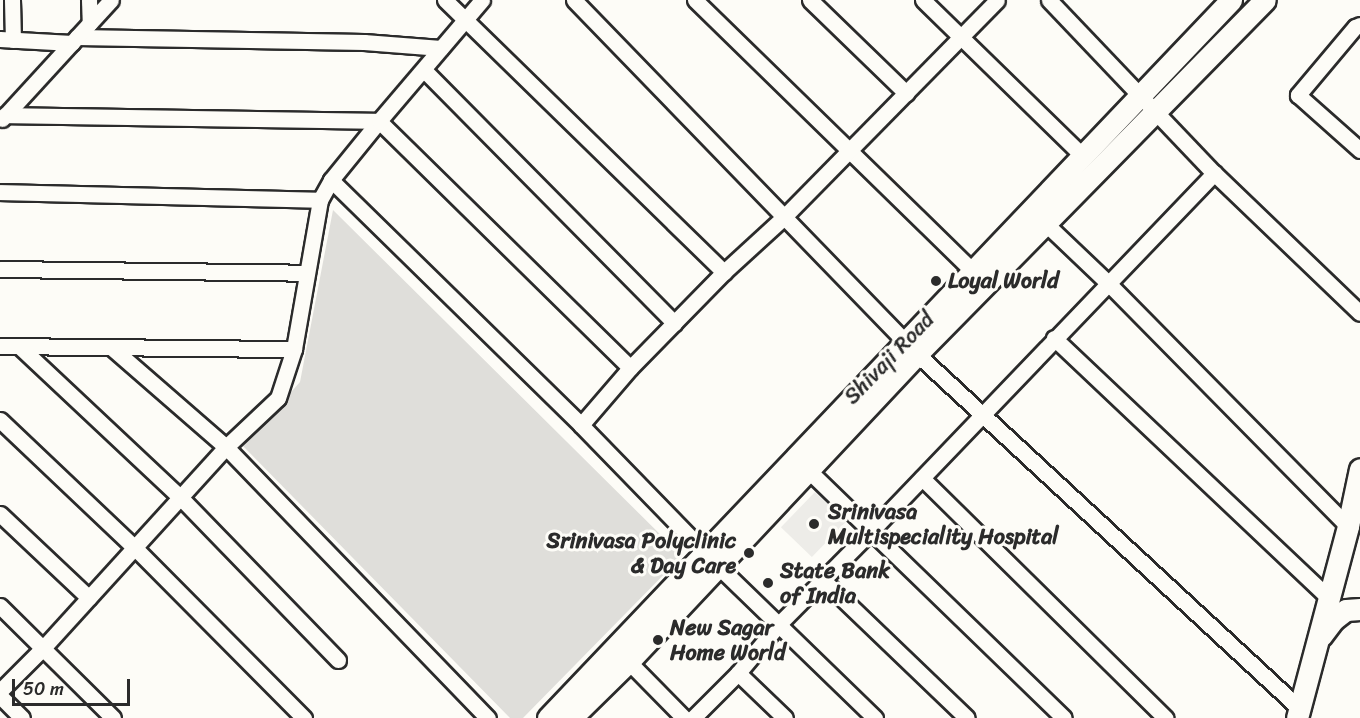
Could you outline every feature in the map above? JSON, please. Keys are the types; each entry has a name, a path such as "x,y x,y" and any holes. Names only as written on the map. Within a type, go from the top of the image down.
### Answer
{"street":[{"path":"12,0 7,39 364,42 441,48"},
{"path":"89,0 90,23"},
{"path":"3,118 111,0"},
{"path":"445,0 724,272"},
{"path":"0,691 44,647 226,447 278,398 294,349 320,200 331,180 378,121 482,0"},
{"path":"574,0 911,348 1298,713 1348,526 1360,469"},
{"path":"695,0 972,270"},
{"path":"810,0 906,93"},
{"path":"923,0 1082,154"},
{"path":"581,425 630,368 674,323 724,272 783,218 997,0"},
{"path":"1049,0 1214,173 1360,313"},
{"name":"Shivaji Road","path":"548,718 622,656 911,348 972,270 1231,0"},
{"path":"711,559 808,470 911,348 1045,223 1265,0"},
{"path":"1360,25 1355,27 1298,95 1360,150"},
{"path":"424,70 674,323"},
{"path":"3,118 378,121 630,368"},
{"path":"693,718 738,673 778,624 871,531 1214,173"},
{"path":"331,180 581,425 711,559 875,718"},
{"path":"0,192 320,200"},
{"path":"1045,223 1108,283 1348,526 1360,548"},
{"path":"0,269 307,273"},
{"path":"1054,338 1329,598"},
{"path":"0,346 294,349"},
{"path":"19,346 180,497 338,660"},
{"path":"111,347 226,447 488,718"},
{"path":"0,420 135,548 304,718"},
{"path":"808,470 1064,718"},
{"path":"922,478 1165,718"},
{"path":"0,514 89,598"},
{"path":"823,580 967,718"},
{"path":"0,606 44,647 113,718"},
{"path":"1317,641 1334,620 1346,610 1360,609"},
{"path":"571,718 622,656 684,718"},
{"path":"738,673 785,718"},
{"path":"0,696 22,718"}],"shaded area":[{"path":"333,210 682,556 523,718 510,718 243,446 300,382"},
{"name":"Srinivasa Multispeciality Hospital","path":"815,492 846,522 812,557 781,527"}],"place":[{"name":"Loyal World","path":"936,281"},
{"name":"Srinivasa Multispeciality Hospital","path":"814,524"},
{"name":"Srinivasa Polyclinic & Day Care","path":"749,553"},
{"name":"State Bank of India","path":"768,583"},
{"name":"New Sagar Home World","path":"658,640"}]}
